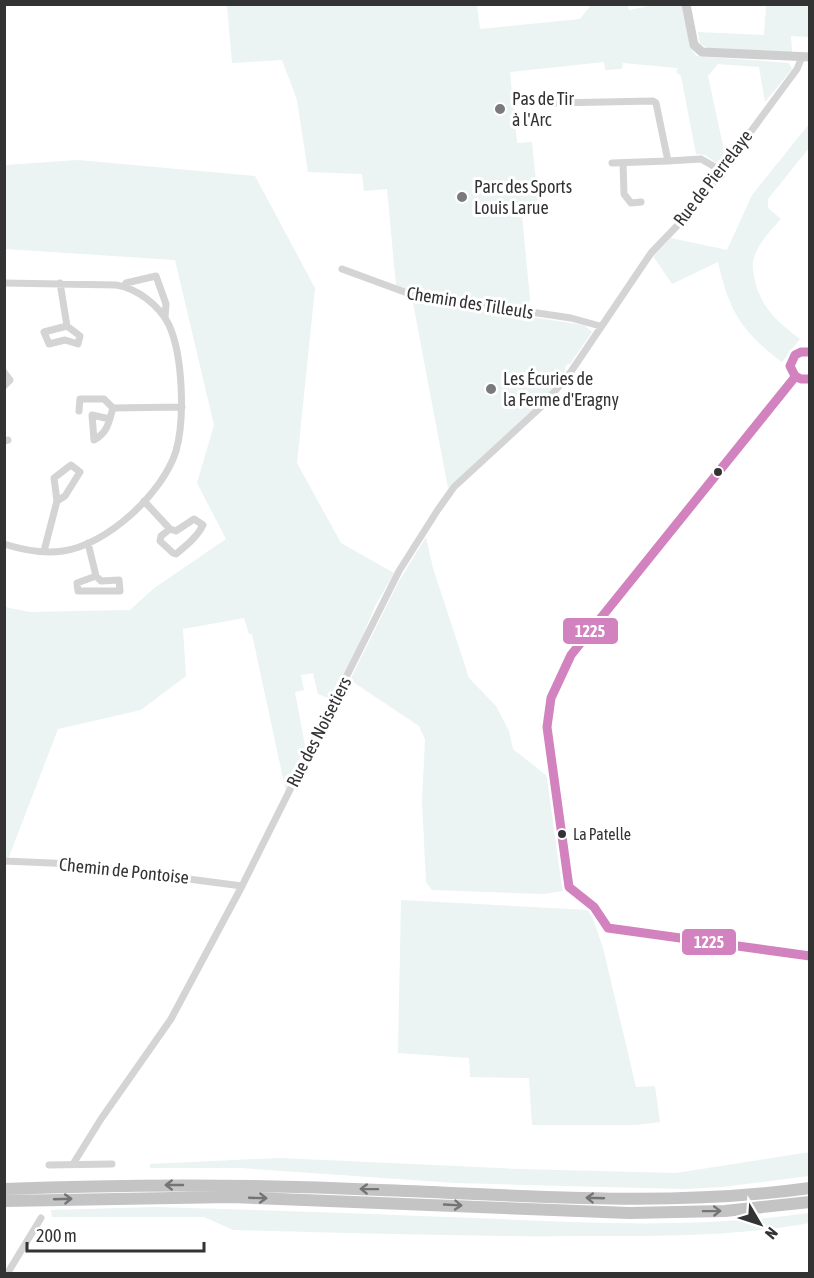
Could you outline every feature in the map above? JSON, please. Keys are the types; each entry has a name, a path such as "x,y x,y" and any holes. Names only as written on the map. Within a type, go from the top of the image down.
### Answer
{"highway":[{"path":"4,1189 176,1185 377,1189 626,1199 730,1197 810,1188"},
{"path":"4,1201 231,1197 629,1213 725,1211 810,1202"}],"street":[{"path":"686,4 694,45 698,50 705,53 806,57"},
{"name":"Rue de Pierrelaye","path":"600,326 651,253 696,206 806,57"},
{"path":"554,103 653,101 658,106 668,161"},
{"path":"612,163 701,159 722,171"},
{"path":"623,163 624,194 631,203 641,202"},
{"name":"Chemin des Tilleuls","path":"342,269 410,294 571,318 600,326"},
{"path":"124,286 126,283 156,276 166,304 165,318"},
{"path":"4,283 124,286 149,301 165,318 172,332 182,408 175,453 156,488 120,524 88,543 63,551 44,551 4,544"},
{"path":"60,283 67,326 80,336 78,344 64,340 48,344 44,332 67,326"},
{"name":"Rue des Noisetiers","path":"73,1164 101,1119 171,1019 242,886 399,570 454,487 542,406 568,376 600,326"},
{"path":"810,352 799,352 792,359 790,369 795,377 803,380 810,379"},
{"path":"4,372 10,381 4,386"},
{"path":"795,377 571,655 551,698 547,727 569,887 577,896 588,901 598,911 602,922 608,928 810,956"},
{"path":"79,411 80,399 104,399 113,408 182,408"},
{"path":"110,419 113,408"},
{"path":"44,551 57,501 54,478 71,465 80,472 65,496 57,501"},
{"path":"144,501 170,529 176,531 195,519 203,525 191,541 176,554 160,540 161,536 170,529"},
{"path":"88,543 96,576 101,581 119,580 120,591 78,591 77,584 96,576"},
{"name":"Chemin de Pontoise","path":"4,861 74,864 242,886"},
{"path":"50,1164 112,1164"},
{"path":"7,1274 41,1218"}],"shaded area":[{"path":"227,5 477,5 480,29 580,19 591,5 628,5 629,10 655,5 683,5 690,47 696,56 789,63 792,69 765,102 759,67 718,64 708,76 725,155 729,154 723,164 718,164 705,155 696,154 681,76 676,72 678,68 623,63 622,69 605,70 604,62 510,72 517,143 532,142 538,203 521,205 530,299 527,309 425,294 424,288 401,290 396,286 387,189 364,191 362,174 308,172 297,100 282,60 232,63"},
{"path":"766,5 809,5 809,37 791,36 792,52 708,48 700,44 698,32 764,35"},
{"path":"809,124 809,148 768,199 768,208 781,219 760,244 753,262 755,281 766,307 778,321 800,339 782,362 757,341 739,319 727,294 718,262 672,284 653,256 671,238 727,250 752,195"},
{"path":"78,160 255,176 315,288 297,463 341,543 394,573 375,606 344,681 341,679 331,699 318,694 313,673 301,675 304,690 295,692 306,751 286,792 252,634 249,634 244,618 183,629 186,676 141,710 58,729 7,862 4,862 5,607 30,612 130,610 153,589 226,539 197,483 214,425 175,260 5,249 5,165"},
{"name":"Les Écuries de la Ferme d'Eragny","path":"414,299 584,325 592,332 570,364 566,365 561,378 549,394 515,429 448,488 413,303"},
{"path":"426,537 433,568 469,678 496,706 509,731 513,749 547,776 563,891 544,894 432,890 426,882 422,801 425,739 419,726 350,680 399,581"},
{"path":"401,900 590,910 603,948 636,1087 655,1086 660,1122 636,1125 532,1125 529,1078 470,1077 469,1058 398,1053"},
{"path":"810,1152 809,1176 722,1187 685,1189 455,1183 241,1168 150,1168 150,1164 280,1158 520,1169 676,1173"},
{"path":"156,1207 642,1223 726,1221 809,1213 810,1223 756,1231 701,1234 457,1235 233,1230 204,1217 52,1217 51,1210"}],"transit line":[{"name":"1225","path":"810,352 795,355 790,366 795,376 810,379"},
{"name":"1225","path":"608,928 594,907 569,887 547,727 551,698 571,655 795,377"},
{"name":"1225","path":"608,928 810,956"}],"place":[{"name":"Pas de Tir à l'Arc","path":"500,109"},
{"name":"Parc des Sports Louis Larue","path":"462,197"},
{"name":"Les Écuries de la Ferme d'Eragny","path":"491,389"},
{"name":"La Patelle","path":"562,834"}]}
